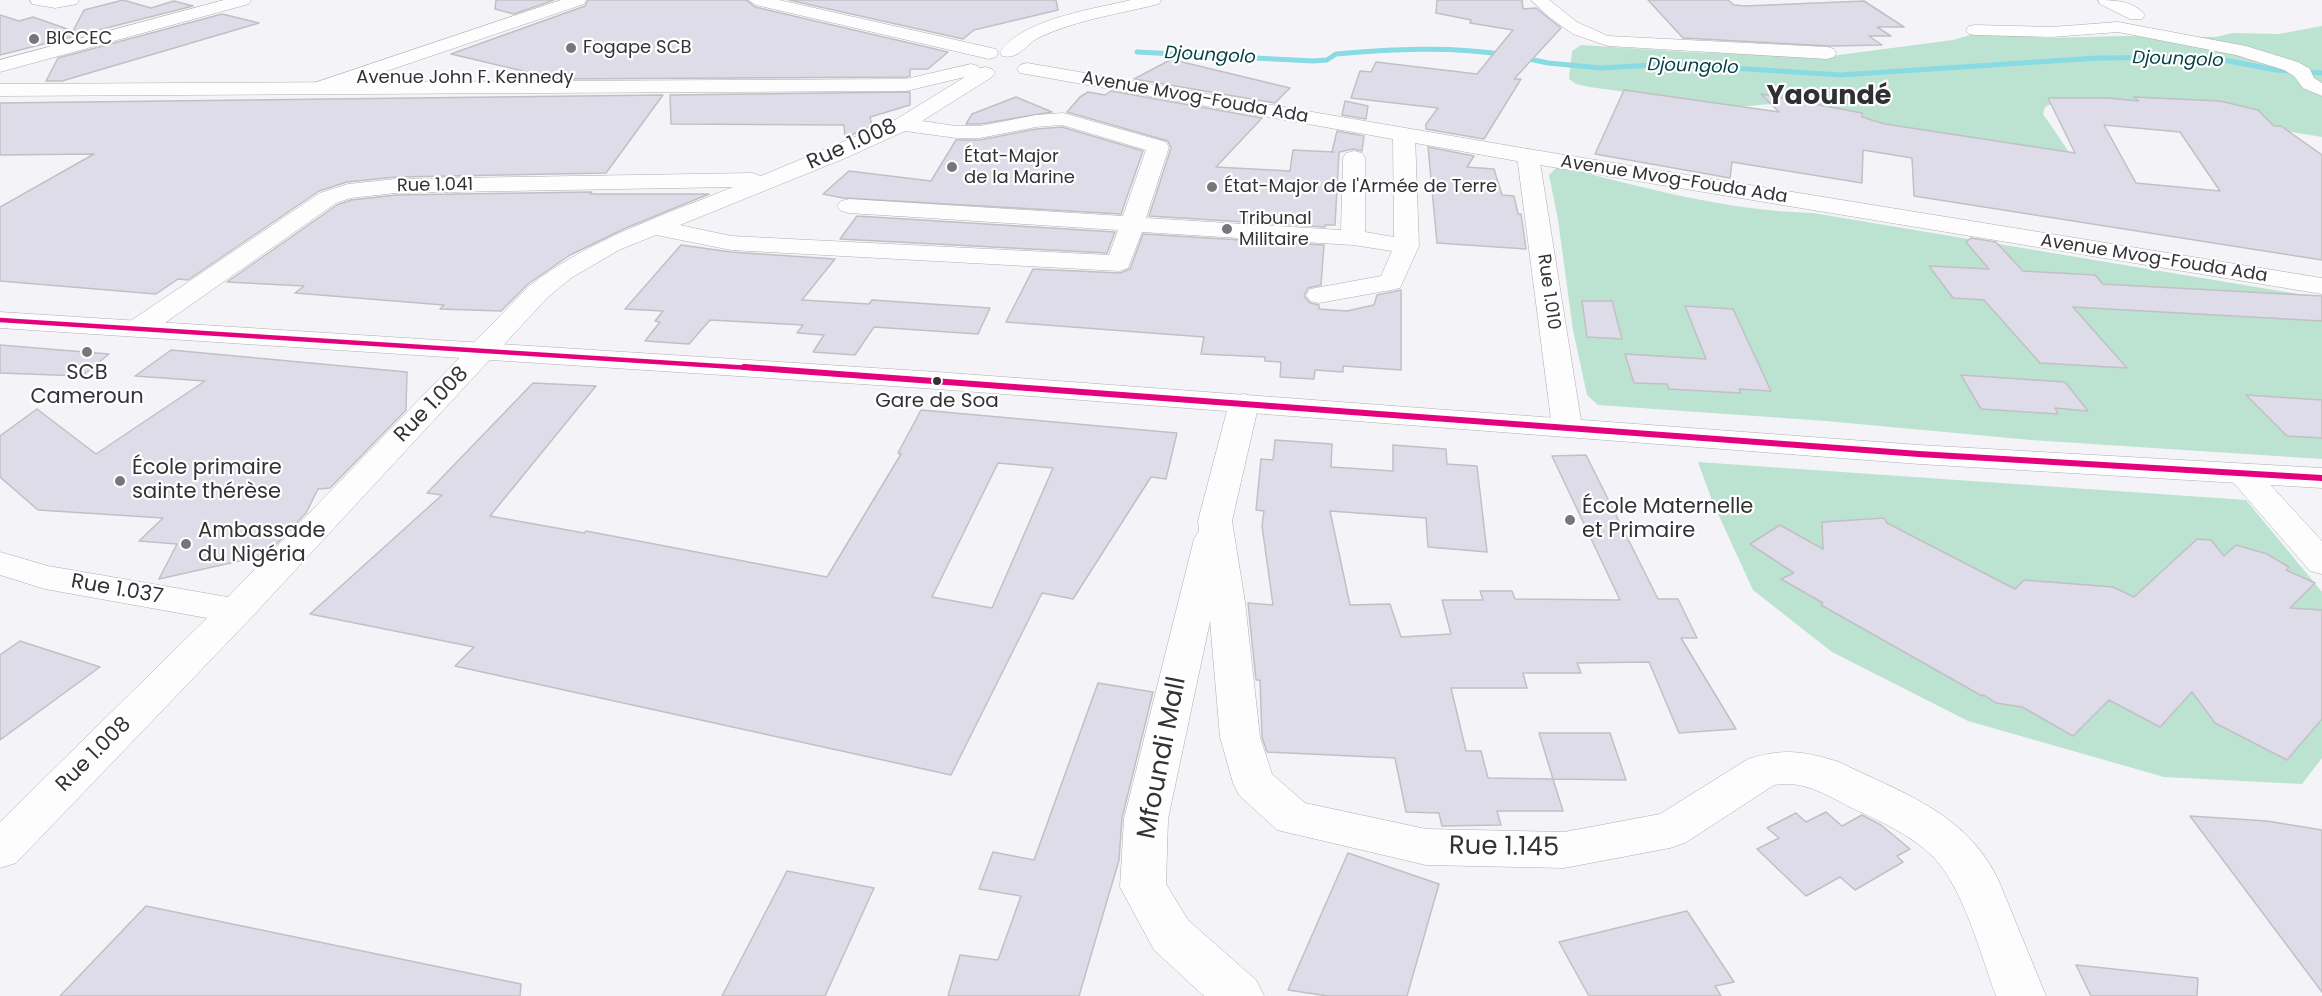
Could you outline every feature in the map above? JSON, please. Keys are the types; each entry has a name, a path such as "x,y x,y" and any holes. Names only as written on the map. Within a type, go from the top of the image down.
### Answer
{"street":[{"path":"38,0 55,3 71,0"},
{"path":"0,66 243,0"},
{"path":"318,88 578,0"},
{"name":"Avenue Mvog-Fouda Ada","path":"756,0 952,43 999,66 1528,156 2322,286"},
{"name":"Rue 1.008","path":"0,849 236,611 538,292 562,273 610,244 772,180 902,124 937,89 999,66 1030,35 1081,17 1153,0"},
{"path":"1539,0 1577,31 1589,37 1608,41 1736,50 1827,53"},
{"path":"2106,0 2136,15"},
{"path":"1975,30 2052,32 2100,27 2150,32 2239,50 2271,60 2303,73 2304,79 2310,86 2322,90"},
{"name":"Avenue John F. Kennedy","path":"819,81 908,75 937,89"},
{"name":"Avenue John F. Kennedy","path":"0,77 49,80 349,78 528,83"},
{"name":"Avenue John F. Kennedy","path":"0,90 819,81 906,85 937,89"},
{"path":"653,227 731,243 1119,263 1158,147 1072,115 980,132 956,132 902,124"},
{"path":"1319,295 1391,282 1407,246 1404,135"},
{"name":"Rue 1.010","path":"1528,156 1567,428"},
{"path":"1353,238 1354,158"},
{"name":"Rue 1.041","path":"139,328 328,198 348,191 396,186 772,180"},
{"path":"849,206 1353,238 1407,246"},
{"path":"0,320 485,350 1244,403 1672,437 2322,478"},
{"name":"Rue 1.145","path":"1244,403 1215,521 1227,602 1240,737 1254,783 1292,818 1426,847 1564,850 1670,830 1763,771 1789,766 1824,774 1915,819 1951,846 1975,879 2021,996"},
{"path":"2243,474 2322,563"},
{"name":"Mfoundi Mall","path":"1215,521 1146,819 1143,887 1171,935 1239,996"},
{"name":"Rue 1.037","path":"0,563 45,577 236,611"}],"green space":[{"path":"2322,26 2322,137 2085,100 2057,103 2045,107 2043,114 2069,152 2066,154 1932,135 1782,103 1737,107 1589,87 1576,84 1569,79 1572,51 1581,45 1823,57 1953,40 1974,34 2001,33 2046,38 2215,37 2233,33 2279,34"},
{"path":"1558,166 1652,190 1716,203 1813,213 2322,298 2322,459 2031,440 1826,421 1598,405 1587,395 1573,330 1558,220 1549,175"},
{"path":"1698,462 2246,500 2322,592 2322,758 2302,784 2164,777 1968,721 1832,652 1753,590 1713,503"}],"building":[{"path":"123,0 151,8 174,1 193,6 0,55 0,15 19,21 33,17 73,31 84,10"},
{"path":"496,0 554,0 514,14 495,9"},
{"path":"588,0 746,0 755,7 948,52 928,69 910,69 910,76 906,77 557,79 451,54 585,6"},
{"path":"789,0 1056,0 1058,10 974,30 963,39"},
{"path":"1437,0 1522,0 1523,9 1536,8 1561,28 1514,79 1521,79 1484,139 1426,129 1426,124 1438,108 1351,98 1360,71 1371,72 1376,62 1477,74 1513,30 1470,23 1471,20 1436,13"},
{"path":"1648,0 1728,0 1734,5 1745,6 1864,1 1904,27 1877,27 1891,36 1869,36 1882,45 1830,46 1683,38"},
{"path":"222,14 259,23 62,81 46,81 58,58"},
{"path":"1170,60 1290,88 1275,103 1134,79"},
{"path":"1624,90 1779,112 1761,94 1862,113 1862,117 1885,124 2075,153 2048,98 2108,98 2139,101 2134,97 2220,101 2258,110 2274,126 2281,126 2322,155 2322,260 1914,196 1912,158 1863,150 1862,183 1732,162 1730,178 1595,154","holes":["2104,125 2180,132 2220,191 2136,183"]},
{"path":"1111,91 1262,118 1216,167 1290,171 1293,150 1332,152 1337,131 1364,136 1362,151 1353,149 1339,152 1335,225 1325,225 1325,227 1149,216 1171,148 1168,141 1067,112 1080,97 1088,92 1105,95"},
{"path":"910,92 910,105 870,117 872,126 845,138 844,125 671,124 670,95"},
{"path":"663,95 606,173 396,177 347,182 319,191 188,280 178,279 156,294 0,281 0,207 94,154 0,155 0,103"},
{"path":"1016,97 1052,112 980,124 966,124 972,114"},
{"path":"1345,101 1368,106 1366,119 1342,115"},
{"path":"1062,127 1143,151 1121,214 843,198 823,194 849,171 931,181 956,140 980,140 1036,129"},
{"path":"1428,147 1474,156 1467,167 1494,169 1502,195 1514,196 1518,214 1521,214 1526,249 1437,243"},
{"path":"592,192 590,194 709,194 626,228 570,255 528,284 501,311 440,309 444,305 295,293 304,286 227,282 337,205 351,200 396,195"},
{"path":"857,216 1115,232 1107,253 840,239"},
{"path":"1143,234 1324,245 1321,285 1308,288 1304,296 1310,303 1319,305 1319,309 1347,311 1374,305 1377,295 1401,290 1401,370 1343,366 1343,372 1315,370 1314,379 1280,377 1281,362 1265,361 1265,357 1201,354 1204,337 1006,322 1033,269 1120,273 1130,269"},
{"path":"1971,238 1996,242 2023,271 2095,275 2103,284 2322,296 2322,321 2073,307 2127,368 2040,363 1984,300 1953,298 1929,266 1989,269 1966,242"},
{"path":"681,245 731,252 835,259 802,300 869,304 872,300 990,308 978,334 874,327 855,355 813,352 824,335 797,333 803,325 710,320 689,344 645,341 660,322 655,321 663,311 625,309"},
{"path":"1582,301 1612,301 1622,339 1587,337"},
{"path":"1685,306 1733,309 1771,391 1739,389 1741,393 1669,389 1667,384 1634,383 1625,354 1706,359"},
{"path":"0,345 109,354 82,376 0,373"},
{"path":"171,350 407,372 406,410 330,488 318,489 306,513 266,555 159,579 177,544 139,541 163,518 38,510 0,477 0,436 37,409 96,454 205,381 135,376"},
{"path":"1961,375 2065,382 2088,411 2055,408 2058,414 1981,409"},
{"path":"533,383 596,386 490,516 584,533 586,531 827,577 901,454 898,453 921,410 1177,433 1166,479 1151,477 1073,599 1042,593 951,775 455,666 474,647 310,614 442,495 427,493","holes":["998,463 1053,468 992,608 932,597"]},
{"path":"2246,395 2322,400 2322,438 2287,436"},
{"path":"1275,440 1332,444 1331,467 1393,471 1393,445 1446,449 1447,464 1477,466 1487,552 1428,547 1426,518 1330,511 1350,605 1390,604 1401,637 1451,634 1442,600 1483,600 1480,591 1512,591 1515,599 1620,600 1552,456 1586,455 1658,599 1678,599 1697,638 1681,638 1736,729 1679,733 1649,662 1577,663 1581,673 1523,673 1527,688 1451,688 1466,751 1481,751 1488,778 1553,779 1563,811 1497,811 1501,825 1442,826 1439,813 1406,812 1395,758 1267,752 1262,737 1260,680 1256,680 1248,603 1273,605 1262,526 1264,511 1256,510 1261,459 1273,460"},
{"path":"1884,518 1887,523 2015,589 2024,580 2113,587 2134,597 2197,539 2211,540 2224,556 2236,545 2267,554 2289,567 2286,570 2315,583 2290,608 2322,610 2322,719 2287,760 2215,723 2192,692 2160,727 2109,700 2073,736 2022,707 1996,703 1982,696 1821,605 1823,603 1781,579 1794,573 1750,544 1780,525 1823,549 1822,522"},
{"path":"20,641 100,667 0,740 0,655"},
{"path":"1098,683 1153,692 1122,818 1119,860 1079,996 948,996 960,955 998,960 1021,896 979,889 993,852 1034,860"},
{"path":"1539,733 1610,733 1626,780 1553,779"},
{"path":"1826,812 1842,826 1862,815 1881,825 1910,849 1897,856 1903,862 1855,890 1840,877 1806,896 1757,849 1779,838 1767,828 1796,813 1806,822"},
{"path":"2190,816 2267,821 2322,830 2322,992"},
{"path":"1348,853 1439,884 1407,996 1328,996 1288,990"},
{"path":"787,871 874,888 825,996 722,996"},
{"path":"146,906 521,984 520,996 60,996"},
{"path":"1687,911 1734,982 1715,986 1721,996 1589,996 1559,942"},
{"path":"2076,965 2198,978 2197,996 2091,996"}],"waterway":[{"name":"Djoungolo","path":"1137,52 1313,61 1327,60 1336,54 1400,50 1443,49 1507,55"},
{"name":"Djoungolo","path":"1520,57 1548,63 1601,68 1670,64 1841,75 2097,58 2208,57 2276,70 2322,73"}],"transit line":[{"path":"0,320 937,380 1919,454 2322,478"}],"place":[{"name":"BICCEC","path":"34,39"},
{"name":"Fogape SCB","path":"571,48"},
{"name":"État-Major de la Marine","path":"952,167"},
{"name":"État-Major de l'Armée de Terre","path":"1212,187"},
{"name":"Tribunal Militaire","path":"1227,229"},
{"name":"SCB Cameroun","path":"87,352"},
{"name":"Gare de Soa","path":"937,381"},
{"name":"École primaire sainte thérèse","path":"120,481"},
{"name":"École Maternelle et Primaire","path":"1570,520"},
{"name":"Ambassade du Nigéria","path":"186,544"}],"district":[{"name":"Yaoundé","path":"1829,97"}]}
